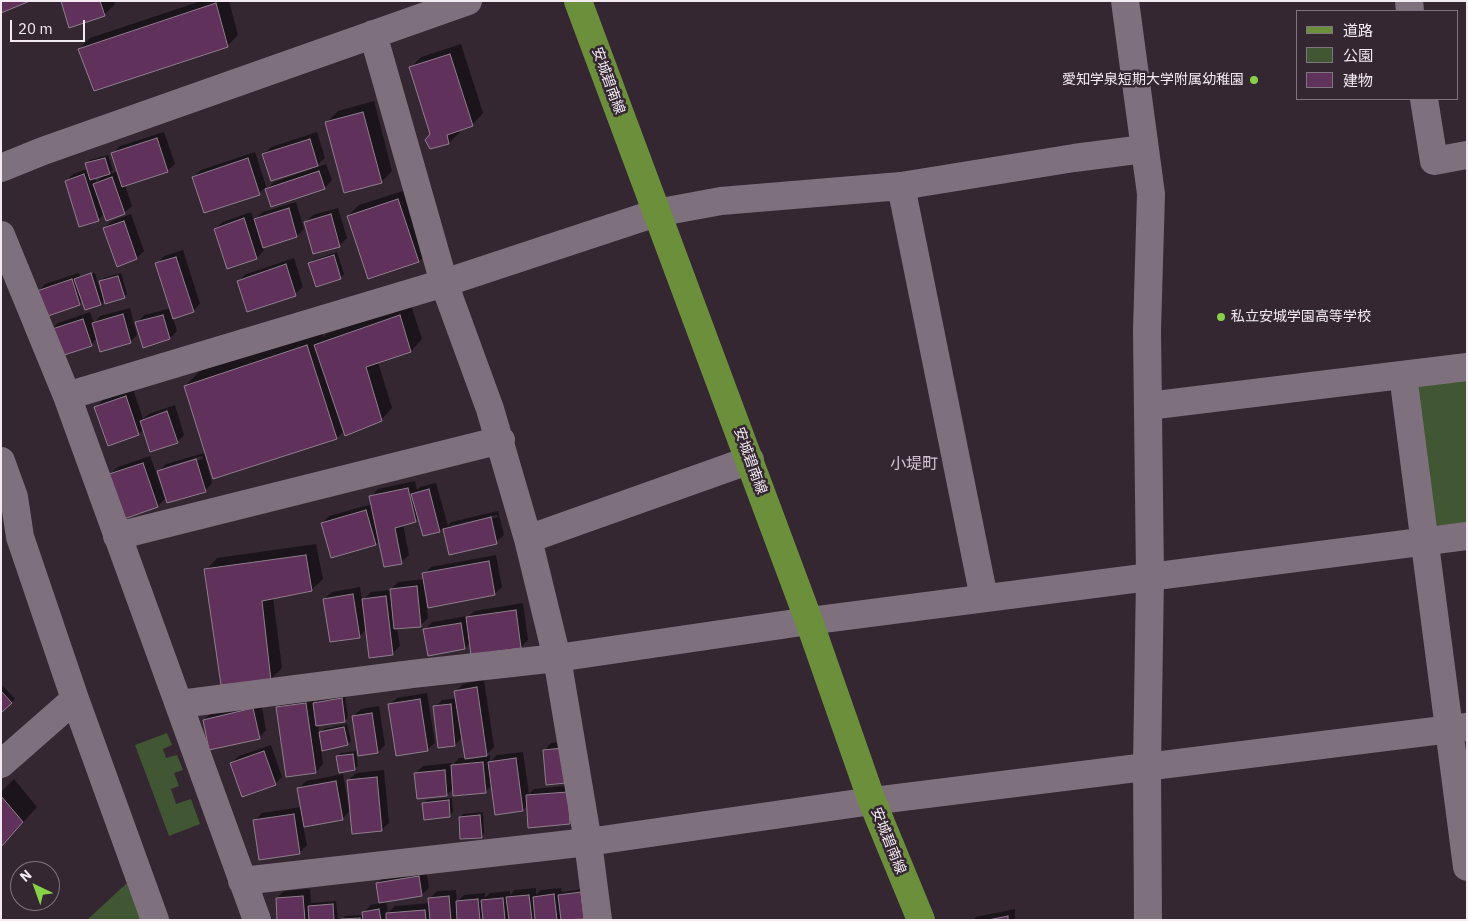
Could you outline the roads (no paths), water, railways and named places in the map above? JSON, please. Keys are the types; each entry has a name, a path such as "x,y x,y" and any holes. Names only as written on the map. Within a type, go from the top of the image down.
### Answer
{"main road":[{"name":"安城碧南線","path":"578,1 750,460 872,801 921,920"}],"street":[{"path":"1,168 43,151 468,1"},
{"path":"1125,1 1151,194 1147,330 1150,577 1147,767 1148,920"},
{"path":"373,34 444,283 500,440 528,539 557,658 588,842 598,920"},
{"path":"1424,100 1434,161 1467,155"},
{"path":"67,396 444,283 656,213 721,202 901,186 1074,158 1144,149"},
{"path":"901,186 984,598"},
{"path":"1,236 67,396 180,704 242,881 258,920"},
{"path":"1148,406 1467,367"},
{"path":"1403,375 1424,542 1458,728 1467,867"},
{"path":"117,536 500,440"},
{"path":"528,539 750,460"},
{"path":"1,461 14,497 20,537 75,699 155,920"},
{"path":"1,511 20,537"},
{"path":"180,704 412,674 557,658 809,621 1467,536"},
{"path":"1,764 75,699"},
{"path":"242,881 588,842 872,801 1458,728"}],"place":[{"name":"愛知学泉短期大学附属幼稚園","path":"1254,80"},
{"name":"私立安城学園高等学校","path":"1221,317"}],"district":[{"name":"小堤町","path":"914,464"}]}
